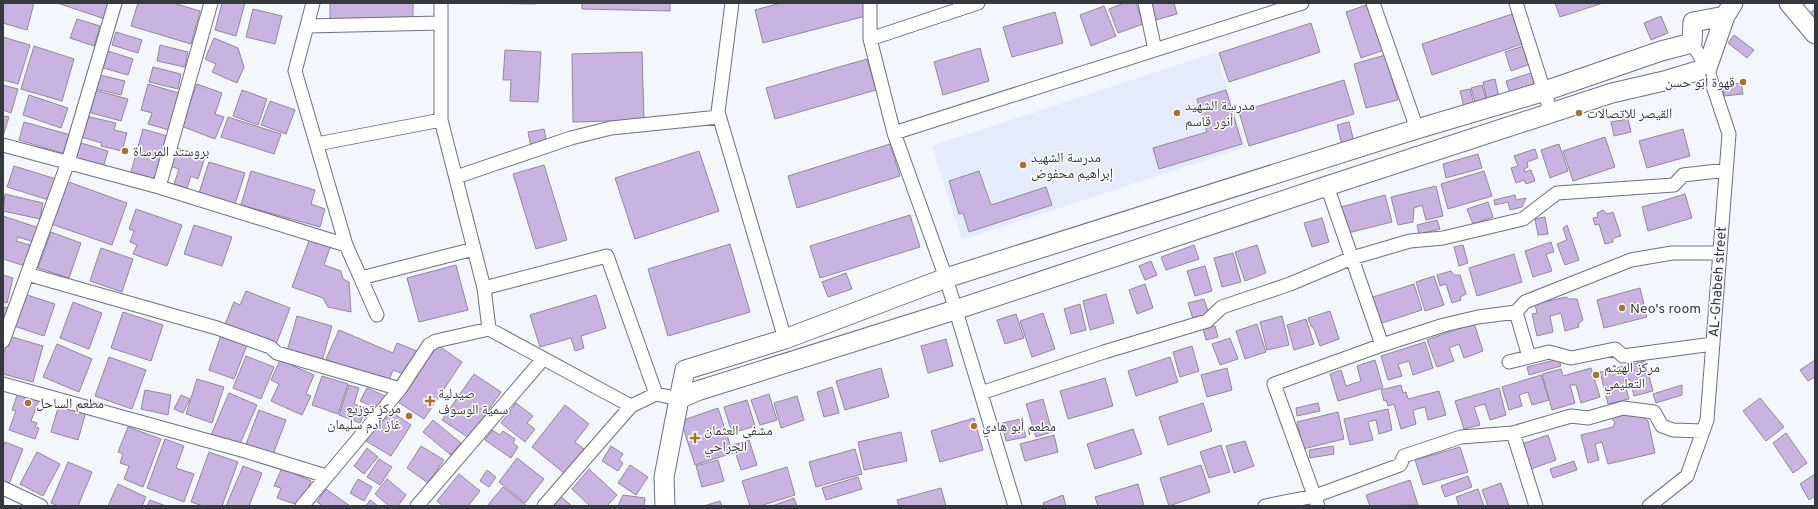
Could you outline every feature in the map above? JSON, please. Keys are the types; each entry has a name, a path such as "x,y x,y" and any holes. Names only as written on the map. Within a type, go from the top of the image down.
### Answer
{"street":[{"path":"3,341 68,162 115,3"},
{"path":"159,187 211,3"},
{"path":"313,3 295,71 346,245 377,315"},
{"path":"442,3 441,120 484,288 489,329"},
{"path":"732,3 718,112 785,339"},
{"path":"870,3 870,39 894,133 946,278 1015,506"},
{"path":"870,39 978,3"},
{"path":"1145,3 1155,50"},
{"path":"894,133 1302,3"},
{"path":"1373,3 1417,129"},
{"path":"1516,3 1551,113"},
{"path":"1789,3 1815,34"},
{"path":"665,506 664,477 685,370 785,339 946,278 1417,129 1545,91 1661,51 1692,43 1693,22 1729,9"},
{"path":"544,506 631,406 656,394 679,399 697,391 955,310 1551,113 1612,94 1707,68 1729,9"},
{"path":"307,26 441,23"},
{"name":"AL-Ghabeh street","path":"1649,506 1688,476 1707,420 1729,134 1707,68 1692,43"},
{"path":"456,177 571,138 611,128 719,117"},
{"path":"317,144 441,120"},
{"path":"3,145 159,187 346,245"},
{"path":"981,393 1104,352 1207,321 1222,307 1290,284 1352,258 1410,242 1443,238 1523,219 1557,193 1674,185 1683,175 1726,170"},
{"path":"1327,186 1382,345"},
{"path":"361,278 474,249"},
{"path":"1317,501 1274,384 1382,345 1444,325 1478,317 1516,312 1526,302 1631,260 1672,253 1720,253"},
{"path":"484,288 606,256 656,394"},
{"path":"27,274 217,328 270,347 276,353 400,389"},
{"path":"1516,312 1530,357"},
{"path":"302,506 400,389 429,345 436,341 489,329 631,406"},
{"path":"1509,362 1549,352 1571,358 1614,349 1623,356 1713,344"},
{"path":"417,506 543,359"},
{"path":"3,384 245,451 326,476"},
{"path":"1265,506 1317,501 1400,465 1404,456 1461,437 1513,433 1571,416 1588,418 1623,408 1654,412 1662,426 1673,430 1703,431"},
{"path":"1513,433 1536,506"},
{"path":"3,488 41,506"}],"shaded area":[{"path":"1216,52 1246,147 962,240 932,146"}],"building":[{"path":"3,3 34,3 27,30 3,23"},
{"path":"57,3 110,3 105,19"},
{"path":"138,3 173,3 200,11 191,44 131,26"},
{"path":"222,3 245,3 236,36 215,30"},
{"path":"330,3 413,3 413,20 330,21"},
{"path":"475,3 536,3 536,4"},
{"path":"582,3 670,3 670,11 582,9"},
{"path":"781,3 863,3 866,16 763,43 755,10"},
{"path":"1124,3 1136,3 1143,24 1118,33 1109,9"},
{"path":"1147,3 1174,3 1177,14 1152,21"},
{"path":"1372,3 1387,49 1361,58 1346,12"},
{"path":"1555,3 1603,3 1560,17"},
{"path":"1104,6 1116,36 1091,46 1080,15"},
{"path":"253,9 282,16 275,44 246,37"},
{"path":"1815,9 1815,26 1806,17"},
{"path":"1055,12 1063,43 1012,57 1003,27"},
{"path":"1512,14 1522,44 1432,75 1422,44"},
{"path":"1661,16 1668,33 1651,40 1644,23"},
{"path":"77,19 100,26 94,46 70,38"},
{"path":"1311,23 1320,52 1229,82 1219,53"},
{"path":"116,32 142,40 138,53 112,45"},
{"path":"1734,35 1754,50 1747,58 1728,43"},
{"path":"3,37 30,45 18,84 3,80"},
{"path":"214,38 238,48 244,67 237,83 212,72 216,64 205,59"},
{"path":"160,45 188,52 185,67 157,61"},
{"path":"34,46 74,59 62,101 21,89"},
{"path":"1523,46 1530,64 1511,71 1505,52"},
{"path":"980,48 989,81 943,95 934,62"},
{"path":"105,50 133,59 128,75 100,67"},
{"path":"505,50 541,52 538,102 510,101 511,80 503,80"},
{"path":"642,52 644,120 573,122 572,54"},
{"path":"1385,55 1398,100 1366,108 1354,64"},
{"path":"867,59 876,90 775,119 766,88"},
{"path":"153,67 181,74 178,89 149,82"},
{"path":"1531,73 1536,89 1511,97 1506,81"},
{"path":"100,75 125,81 121,95 96,89"},
{"path":"1495,79 1500,102 1488,105 1483,82"},
{"path":"1344,80 1354,114 1249,146 1239,112"},
{"path":"1741,83 1743,94 1724,96 1723,85"},
{"path":"148,84 179,93 169,130 148,124 152,113 141,110"},
{"path":"197,84 222,93 215,114 224,117 215,139 181,126"},
{"path":"3,85 18,89 11,113 3,110"},
{"path":"1482,85 1488,106 1477,109 1471,88"},
{"path":"1470,89 1475,109 1465,111 1460,91"},
{"path":"94,90 128,99 121,121 88,112"},
{"path":"242,90 267,99 258,125 233,116"},
{"path":"1226,90 1242,144 1159,169 1153,148 1207,132 1197,99"},
{"path":"29,95 68,108 61,128 23,115"},
{"path":"270,101 295,110 286,134 261,125"},
{"path":"3,116 9,117 3,136"},
{"path":"86,116 116,123 114,130 127,133 122,151 101,146 102,143 81,137"},
{"path":"228,117 281,134 274,154 221,137"},
{"path":"1628,119 1631,132 1614,136 1611,122"},
{"path":"24,122 71,135 65,154 19,140"},
{"path":"1349,122 1354,142 1342,145 1337,125"},
{"path":"143,129 167,136 155,179 131,172"},
{"path":"544,129 547,144 531,147 528,132"},
{"path":"1683,129 1690,156 1647,168 1639,141"},
{"path":"1605,137 1615,167 1573,181 1563,151"},
{"path":"78,142 108,151 103,168 73,160"},
{"path":"890,144 900,176 797,208 788,176"},
{"path":"1559,144 1568,171 1550,178 1541,150"},
{"path":"175,147 205,157 198,179 191,176 187,188 174,184 179,169 169,166"},
{"path":"1535,149 1538,158 1527,162 1528,167 1524,169 1525,172 1531,170 1535,181 1526,184 1524,180 1516,183 1511,168 1518,166 1514,156"},
{"path":"699,151 719,211 635,239 615,178"},
{"path":"1478,154 1482,168 1446,178 1443,164"},
{"path":"209,162 245,173 235,204 199,193"},
{"path":"544,165 567,240 536,249 513,174"},
{"path":"14,166 56,179 49,200 7,187"},
{"path":"251,171 315,190 311,204 325,209 320,227 241,205"},
{"path":"979,171 991,205 1046,187 1052,205 969,232 963,213 959,214 949,181"},
{"path":"1484,171 1492,196 1448,209 1441,184"},
{"path":"66,181 127,203 112,245 51,224"},
{"path":"1436,186 1443,216 1426,220 1422,205 1414,208 1413,222 1398,225 1391,197"},
{"path":"5,194 43,203 40,219 3,211"},
{"path":"1685,194 1692,218 1648,231 1642,207"},
{"path":"1385,195 1392,222 1348,233 1341,207"},
{"path":"1515,195 1516,200 1526,198 1522,207 1510,210 1508,202 1495,205 1494,200"},
{"path":"1488,202 1493,217 1473,224 1467,209"},
{"path":"136,209 182,225 167,266 133,254 137,245 130,242 134,231 129,229"},
{"path":"1603,210 1607,214 1613,212 1621,236 1613,238 1613,242 1605,244 1599,224 1595,225 1593,218 1598,217 1597,213"},
{"path":"910,215 920,247 820,278 810,246"},
{"path":"3,216 39,228 34,242 18,237 16,241 30,245 29,249 33,251 28,267 3,259"},
{"path":"1545,217 1548,234 1538,235 1535,219"},
{"path":"1322,218 1329,242 1312,247 1304,223"},
{"path":"1437,220 1440,229 1419,234 1417,225"},
{"path":"194,225 232,237 222,266 184,254"},
{"path":"1567,225 1579,260 1565,265 1557,244 1567,240 1563,228"},
{"path":"51,232 81,243 69,278 38,268"},
{"path":"310,238 331,245 324,265 341,271 343,279 349,282 351,312 328,307 323,298 292,287"},
{"path":"1551,242 1554,252 1546,254 1552,271 1533,277 1525,251"},
{"path":"730,244 750,312 668,336 648,269"},
{"path":"1194,245 1199,259 1166,270 1161,257"},
{"path":"1257,245 1266,273 1245,281 1235,252"},
{"path":"1463,245 1468,263 1459,266 1454,247"},
{"path":"101,248 133,259 122,292 90,281"},
{"path":"1233,253 1241,282 1222,287 1214,258"},
{"path":"1514,254 1522,282 1477,296 1469,268"},
{"path":"1151,261 1157,275 1145,280 1139,266"},
{"path":"456,265 468,310 419,322 407,278"},
{"path":"1205,266 1212,291 1195,296 1187,271"},
{"path":"1451,271 1454,275 1460,275 1466,294 1460,297 1461,300 1452,303 1446,284 1440,286 1437,275"},
{"path":"846,273 852,289 828,297 822,282"},
{"path":"3,275 13,278 7,303 3,302"},
{"path":"1434,276 1444,305 1425,311 1416,282"},
{"path":"1145,284 1153,308 1137,314 1129,290"},
{"path":"1414,284 1422,310 1379,324 1370,298"},
{"name":"Neo's room","path":"1640,288 1647,317 1604,328 1597,300"},
{"path":"246,291 290,308 275,347 224,327 234,302 240,305"},
{"path":"21,293 55,304 44,336 11,325"},
{"path":"1106,294 1114,323 1090,330 1083,301"},
{"path":"596,295 606,328 581,336 584,348 575,351 571,338 540,347 530,315"},
{"path":"1566,297 1569,299 1577,299 1583,320 1578,324 1579,327 1565,331 1561,313 1550,316 1553,332 1537,336 1532,314 1537,313 1535,304"},
{"path":"1204,299 1209,314 1193,319 1188,303"},
{"path":"73,302 102,313 89,349 60,338"},
{"path":"1080,304 1086,330 1071,334 1064,309"},
{"path":"3,307 8,308 3,326"},
{"path":"1330,311 1339,339 1320,346 1308,318"},
{"path":"123,312 163,325 151,361 111,348"},
{"path":"1043,313 1055,349 1032,357 1020,321"},
{"path":"1016,314 1024,338 1005,344 997,320"},
{"path":"297,316 332,326 322,361 287,351"},
{"path":"1282,316 1289,345 1267,350 1260,322"},
{"path":"1306,319 1314,344 1294,350 1287,325"},
{"path":"1474,323 1483,351 1464,358 1459,344 1449,348 1454,361 1437,367 1427,340"},
{"path":"1257,324 1266,352 1245,359 1236,331"},
{"path":"1215,326 1218,337 1206,340 1203,329"},
{"path":"339,330 393,353 397,343 417,351 406,375 393,370 387,385 326,359"},
{"path":"221,335 247,345 234,379 209,370"},
{"path":"9,336 43,346 33,382 3,374 3,356"},
{"path":"1230,338 1238,359 1220,365 1212,344"},
{"path":"946,339 953,366 928,373 921,346"},
{"path":"1425,342 1433,368 1413,375 1409,361 1398,364 1402,376 1388,380 1381,356"},
{"path":"57,344 92,359 79,392 43,377"},
{"path":"436,344 462,362 424,419 398,402"},
{"path":"1192,346 1199,371 1180,377 1173,352"},
{"path":"246,356 274,367 261,399 233,388"},
{"path":"109,357 146,370 132,409 95,396"},
{"path":"1170,357 1178,382 1136,396 1128,371"},
{"path":"1559,359 1561,366 1529,375 1527,367"},
{"path":"280,360 314,375 306,394 311,396 302,415 271,401 279,384 271,380"},
{"path":"1375,360 1383,388 1338,401 1330,374 1341,370 1346,386 1361,381 1357,366"},
{"path":"1815,360 1815,377 1808,381 1800,370"},
{"path":"1645,361 1653,391 1634,396 1630,379 1624,380 1629,399 1608,404 1600,372"},
{"path":"881,368 889,397 845,410 836,381"},
{"path":"1227,368 1232,390 1207,397 1201,375"},
{"path":"1591,368 1600,397 1581,403 1576,385 1570,385 1575,403 1552,410 1542,374 1561,369 1563,376"},
{"path":"474,374 501,392 469,438 442,420"},
{"path":"1541,375 1549,400 1532,405 1528,392 1519,395 1522,406 1509,410 1502,387"},
{"path":"322,376 348,384 338,414 312,405"},
{"path":"1105,378 1113,406 1068,419 1060,391"},
{"path":"197,379 224,387 212,423 186,414"},
{"path":"349,385 359,388 354,404 366,408 360,423 339,415"},
{"path":"1401,385 1403,393 1406,392 1408,399 1439,391 1446,415 1428,420 1425,407 1413,410 1416,424 1401,429 1394,404 1388,406 1386,400 1384,401 1381,390"},
{"path":"1682,385 1682,395 1656,403 1653,394"},
{"path":"832,387 839,413 824,417 817,392"},
{"path":"367,388 385,396 379,409 360,401"},
{"path":"1499,388 1506,415 1490,420 1485,404 1474,407 1480,425 1464,429 1455,401"},
{"path":"19,390 40,397 31,421 37,423 35,427 39,428 35,439 9,430 16,411 12,410"},
{"path":"145,390 171,395 168,415 141,409"},
{"path":"229,393 257,405 239,446 211,435"},
{"path":"769,394 777,420 760,425 751,400"},
{"path":"181,395 190,399 183,413 174,409"},
{"path":"797,396 804,420 781,428 774,403"},
{"path":"1760,398 1784,427 1766,441 1743,411"},
{"path":"1043,399 1052,432 1036,437 1026,404"},
{"path":"747,400 755,426 732,433 724,407"},
{"path":"60,401 87,408 78,440 51,432"},
{"path":"516,403 533,416 527,423 535,429 525,442 501,423"},
{"path":"1203,403 1212,431 1168,445 1159,417"},
{"path":"1318,403 1320,411 1297,416 1296,408"},
{"path":"565,405 589,424 575,442 584,449 564,473 532,447"},
{"path":"718,408 733,453 695,465 681,421"},
{"path":"387,409 411,425 391,456 366,441"},
{"path":"1388,409 1392,430 1379,434 1376,420 1368,422 1373,440 1350,445 1344,419"},
{"path":"259,410 286,420 272,457 245,447"},
{"path":"1635,411 1648,421 1655,453 1608,464 1602,442 1595,444 1599,460 1588,463 1581,435 1613,427 1615,422 1611,418"},
{"path":"1338,412 1344,439 1303,449 1297,422"},
{"path":"974,418 983,450 940,462 931,431"},
{"path":"1021,419 1026,437 1006,441 1002,423"},
{"path":"433,420 461,443 451,455 423,432"},
{"path":"128,427 161,439 143,487 124,479 129,466 120,463 123,454 118,452"},
{"path":"1133,429 1142,454 1095,469 1087,444"},
{"path":"492,430 500,435 503,431 515,439 513,443 518,447 511,458 485,440"},
{"path":"901,432 907,461 864,470 858,442"},
{"path":"1786,433 1807,463 1793,473 1773,443"},
{"path":"1054,435 1058,452 1025,461 1020,444"},
{"path":"1548,435 1556,460 1531,469 1522,444"},
{"path":"165,439 184,446 176,468 194,474 184,502 147,488"},
{"path":"749,440 757,465 741,470 733,445"},
{"path":"1245,441 1254,466 1234,473 1226,446"},
{"path":"5,442 23,449 9,484 3,481 3,448"},
{"path":"1221,445 1230,472 1209,478 1200,452"},
{"path":"421,446 444,460 428,483 407,468"},
{"path":"611,446 623,454 619,460 623,463 618,471 602,461"},
{"path":"1333,446 1334,454 1310,458 1309,450"},
{"path":"1460,447 1468,472 1423,485 1415,460"},
{"path":"367,448 378,457 364,474 354,466"},
{"path":"855,449 862,474 816,487 809,462"},
{"path":"37,452 60,464 43,496 20,484"},
{"path":"209,452 238,462 222,506 203,506 191,502"},
{"path":"517,458 544,479 525,503 499,482"},
{"path":"379,459 392,467 380,485 367,477"},
{"path":"718,460 724,481 702,487 696,466"},
{"path":"1574,461 1577,470 1553,478 1550,469"},
{"path":"68,462 92,472 78,506 59,506 51,503"},
{"path":"630,465 648,477 636,495 618,483"},
{"path":"1201,465 1210,492 1169,506 1160,478"},
{"path":"243,466 262,473 249,506 226,506"},
{"path":"787,467 795,495 760,506 750,506 742,481"},
{"path":"282,468 311,481 301,506 277,498 281,488 274,486"},
{"path":"589,469 617,495 607,506 590,506 572,489"},
{"path":"487,470 496,477 489,487 480,481"},
{"path":"459,474 480,491 468,506 443,506 437,501"},
{"path":"1815,474 1815,496 1809,500 1800,484"},
{"path":"1468,476 1472,487 1445,497 1441,486"},
{"path":"858,477 862,489 826,500 822,488"},
{"path":"358,479 372,487 364,501 350,493"},
{"path":"387,479 406,495 398,506 389,506 375,494"},
{"path":"1410,480 1418,505 1370,506 1366,495"},
{"path":"1501,483 1509,506 1488,506 1482,490"},
{"path":"118,484 146,497 142,506 108,506"},
{"path":"1138,484 1144,506 1098,506 1095,497"},
{"path":"503,487 527,506 487,506"},
{"path":"941,488 946,506 899,506 897,500"},
{"path":"326,489 350,506 323,506 317,502"},
{"path":"1478,489 1484,506 1459,506 1456,497"},
{"path":"623,495 645,498 644,506 618,506"},
{"path":"1063,495 1066,506 1044,506 1043,503"},
{"path":"560,496 572,506 552,506"},
{"path":"794,498 797,506 772,506"},
{"path":"150,500 166,506 147,506"},
{"path":"370,500 378,506 366,506"},
{"path":"720,501 722,506 704,506"}],"place":[{"name":"قهوة أبو حسن","path":"1743,82"},
{"name":"مدرسة الشهيد أنور قاسم","path":"1177,113"},
{"name":"القيصر للاتصالات","path":"1579,113"},
{"name":"بروستد المرساة","path":"125,151"},
{"name":"مدرسة الشهيد إبراهيم محفوض","path":"1023,165"},
{"name":"Neo's room","path":"1622,308"},
{"name":"مركز الهيثم التعليمي","path":"1596,375"},
{"name":"صيدلية سمية الوسوف","path":"430,401"},
{"name":"مطعم الساحل","path":"28,403"},
{"name":"مركز توزيع غاز آدم سليمان","path":"409,416"},
{"name":"مطعم أبو هادي","path":"974,426"},
{"name":"مشفى العثمان الجراحي","path":"695,438"}]}
